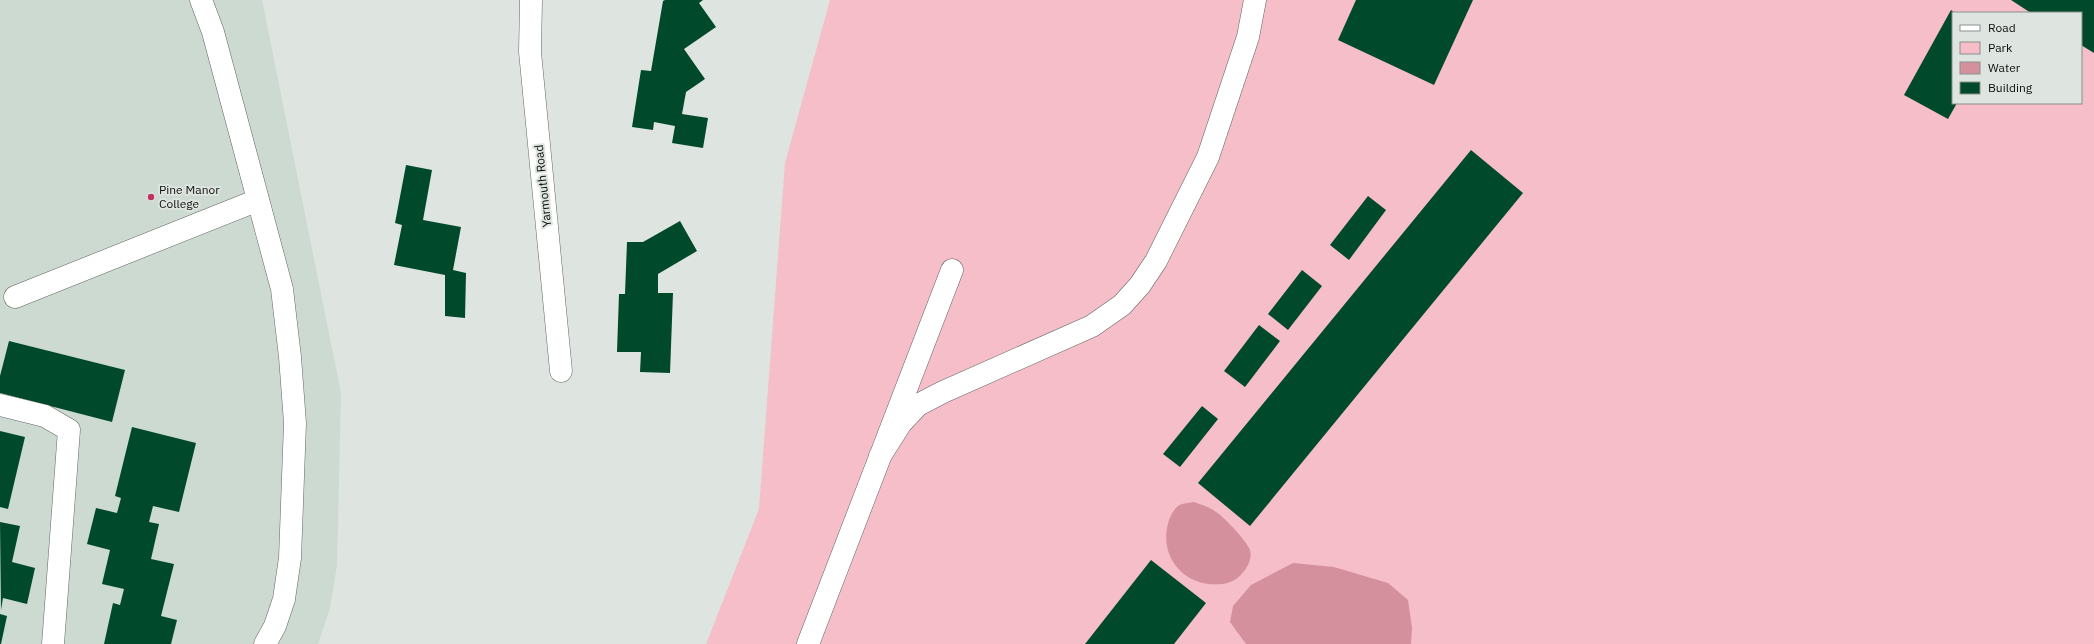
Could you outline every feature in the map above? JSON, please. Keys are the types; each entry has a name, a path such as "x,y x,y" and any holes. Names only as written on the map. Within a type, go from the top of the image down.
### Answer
{"street":[{"path":"201,0 213,32 282,289 290,357 295,423 290,558 284,599 275,626 265,644"},
{"name":"Yarmouth Road","path":"531,0 530,52 561,371"},
{"path":"880,456 901,423 918,405 943,392 1092,326 1122,306 1140,285 1156,261 1208,157 1248,37 1255,0"},
{"path":"15,298 258,200"},
{"path":"808,644 952,270"},
{"path":"0,405 45,416 69,430 53,644"}],"shaded area":[{"name":"Pine Manor College","path":"0,0 262,0 341,393 337,565 330,608 318,644 0,644"}],"green space":[{"path":"830,0 2094,0 2094,644 706,644 759,509 785,163"}],"water":[{"path":"1194,502 1211,509 1220,515 1247,544 1251,556 1248,565 1235,580 1222,584 1209,584 1196,581 1177,567 1171,558 1167,546 1166,534 1169,520 1177,507"},
{"path":"1293,563 1334,567 1388,583 1408,600 1412,628 1411,644 1246,644 1230,622 1233,606 1251,585"}],"building":[{"path":"703,0 699,3 716,27 684,49 705,79 686,92 682,114 708,118 703,148 672,143 675,126 654,122 653,130 632,127 641,70 651,71 663,1"},
{"path":"1356,0 1473,0 1434,85 1338,40"},
{"path":"2011,0 2094,0 2094,53 2082,46 2082,12 2029,12"},
{"path":"1951,10 1954,12 1952,12 1952,104 1956,104 1948,119 1904,95"},
{"path":"1471,150 1523,193 1250,526 1198,483"},
{"path":"406,165 432,170 423,220 461,227 453,270 466,273 465,318 445,316 445,275 394,265 402,225 395,223"},
{"path":"1368,196 1386,210 1349,260 1330,245"},
{"path":"680,221 697,251 658,274 658,293 673,293 670,373 640,372 641,352 617,352 619,294 625,294 627,242 643,242"},
{"path":"1302,270 1322,286 1288,330 1268,314"},
{"path":"1259,325 1280,341 1245,387 1224,371"},
{"path":"9,341 125,370 112,422 0,393 0,376"},
{"path":"1202,406 1218,419 1180,467 1163,454"},
{"path":"132,427 196,443 179,512 153,506 149,522 159,524 151,559 174,564 161,616 177,620 171,644 104,644 113,603 120,605 124,589 102,584 110,550 87,544 96,508 117,513 121,498 115,496"},
{"path":"0,431 25,437 8,509 0,507"},
{"path":"0,522 20,526 12,562 35,568 27,604 3,598 1,610"},
{"path":"1151,560 1206,603 1174,644 1085,644"},
{"path":"0,614 7,616 1,644 0,644"}],"place":[{"name":"Pine Manor College","path":"151,197"}]}
